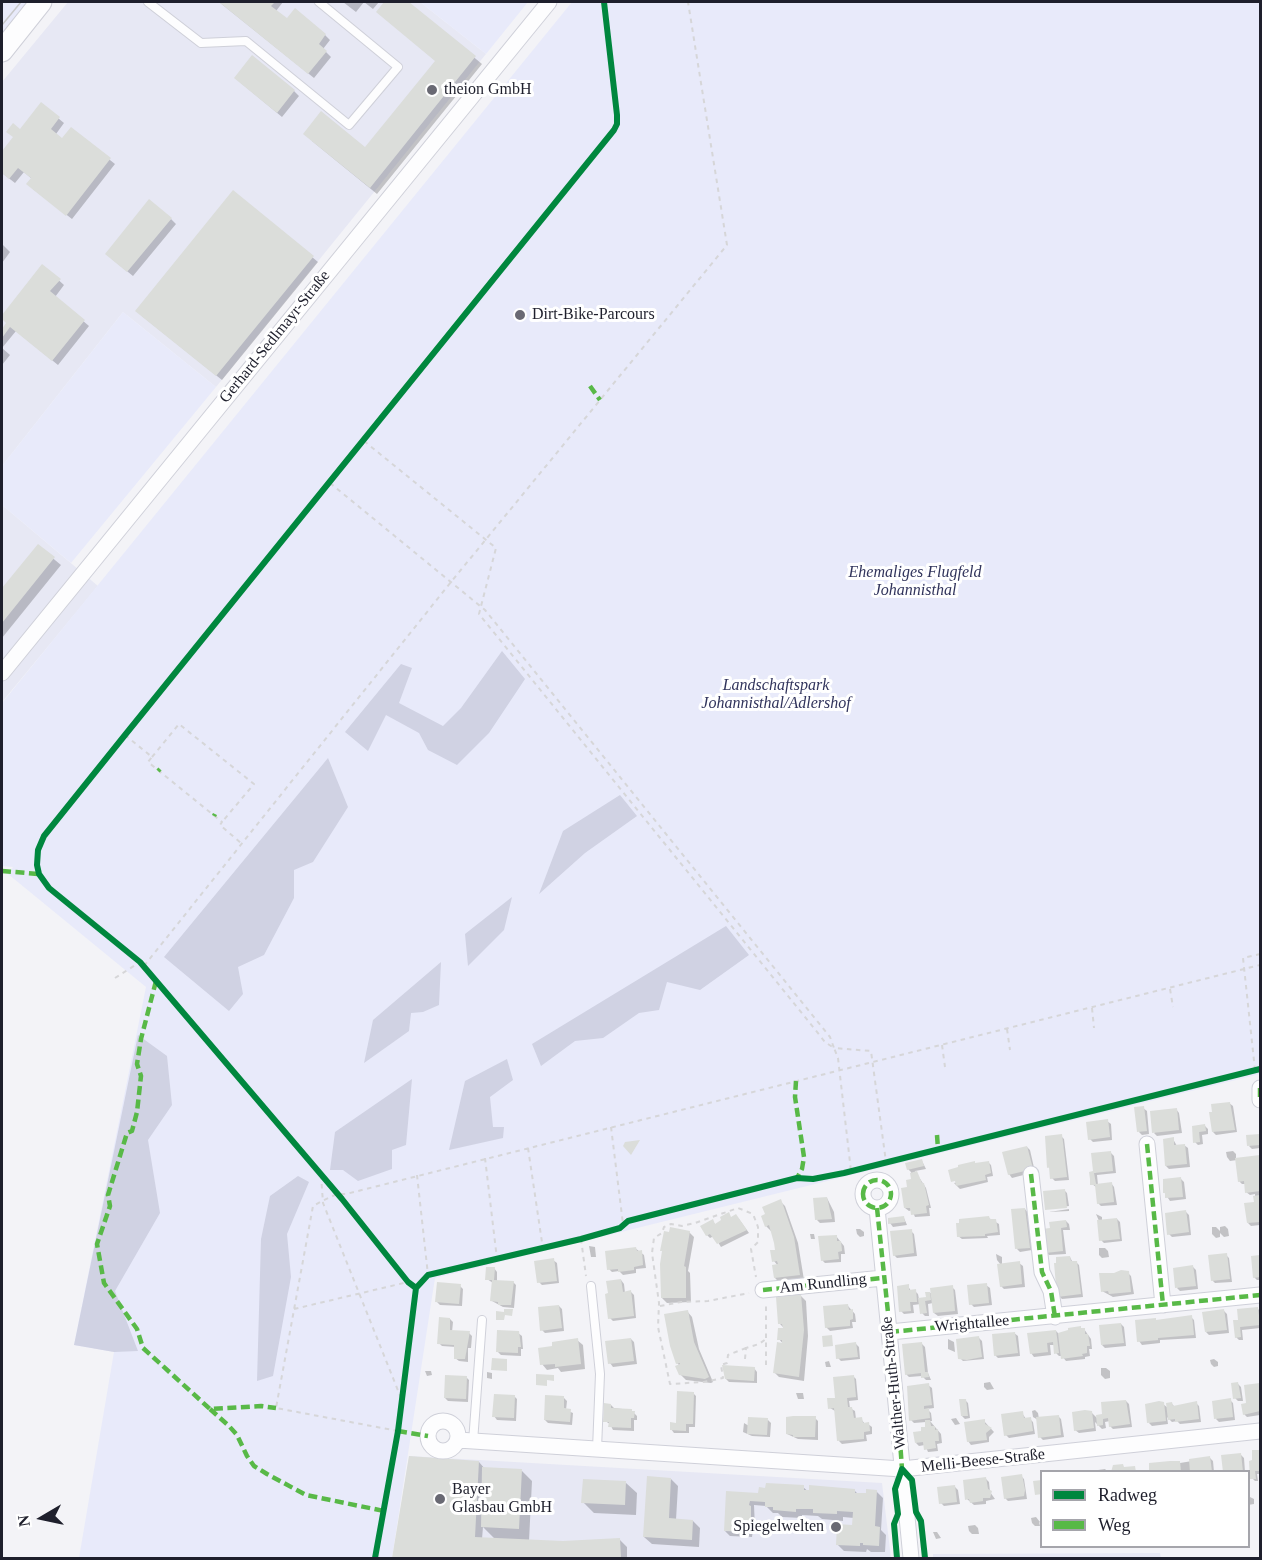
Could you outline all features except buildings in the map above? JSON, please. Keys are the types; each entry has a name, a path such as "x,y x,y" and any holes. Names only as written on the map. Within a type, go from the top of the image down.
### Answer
{"main road":[{"path":"2,51 42,2"}],"street":[{"name":"Gerhard-Sedlmayr-Straße","path":"2,673 549,2"},
{"path":"1260,1088 1260,1100"},
{"path":"1146,1144 1163,1305"},
{"path":"1031,1174 1042,1272 1051,1291 1055,1317"},
{"name":"Walther-Huth-Straße","path":"877,1208 911,1558"},
{"name":"Am Rundling","path":"763,1290 883,1278"},
{"name":"Wrightallee","path":"890,1332 1260,1295"},
{"name":"Melli-Beese-Straße","path":"466,1441 902,1469 1260,1431"}],"lane":[{"path":"148,2 201,43 246,41 349,125 398,67 319,2"},
{"path":"591,1286 600,1374 597,1451"},
{"name":"Melli-Beese-Straße","path":"466,1441 482,1320"}],"path":[{"path":"144,966 451,582 727,245 688,2"},
{"path":"364,441 496,548 481,607 480,614 485,622 825,1042 834,1048 871,1051 885,1162"},
{"path":"330,483 485,610 830,1037 839,1070 851,1171"},
{"path":"222,822 148,762 179,724 254,784 220,825 241,843"},
{"path":"125,735 152,757"},
{"path":"656,834 661,828"},
{"path":"1255,1070 1243,958 1260,954"},
{"path":"115,978 140,962"},
{"path":"398,1431 276,1408 313,1206 322,1201 337,1194 346,1194 1260,965"},
{"path":"1170,988 1173,1007"},
{"path":"1092,1008 1094,1028"},
{"path":"1007,1029 1010,1050"},
{"path":"942,1045 945,1066"},
{"path":"611,1127 623,1224"},
{"path":"528,1148 543,1249"},
{"path":"485,1158 497,1259"},
{"path":"321,1175 322,1201 401,1398"},
{"path":"417,1175 428,1275"},
{"path":"766,1365 767,1339 766,1298 755,1276 752,1250 758,1242 758,1227 753,1214 738,1208 695,1223 682,1226 671,1224 664,1227 662,1233 654,1238 652,1253 658,1327 670,1384 704,1382 723,1378 721,1365 727,1363 728,1355 767,1339"},
{"path":"581,1239 586,1283 591,1286"},
{"path":"294,1310 408,1282"},
{"path":"658,1306 708,1301 763,1290"},
{"path":"745,1359 746,1348"}],"shaded area":[{"path":"68,2 420,2 486,54 216,387 123,312 2,466 2,82"},
{"path":"2,505 98,586 2,702"},
{"path":"502,651 525,679 489,733 457,765 428,750 419,733 386,715 368,751 345,732 401,664 412,668 399,703 443,726 461,708"},
{"path":"328,758 348,807 313,862 294,870 294,898 264,955 238,967 243,994 229,1011 164,957"},
{"path":"620,795 637,816 585,853 539,894 563,831"},
{"path":"512,897 504,930 468,966 465,934"},
{"path":"726,926 749,955 700,990 667,982 659,1010 639,1013 603,1038 575,1041 541,1066 532,1044"},
{"path":"441,962 439,1005 423,1012 411,1013 409,1031 364,1063 373,1020"},
{"path":"138,1035 167,1056 172,1105 148,1140 160,1213 115,1291 138,1351 114,1352 74,1345"},
{"path":"507,1059 513,1080 490,1097 493,1127 504,1127 503,1138 449,1150 465,1081"},
{"path":"412,1079 406,1145 392,1150 392,1169 358,1181 343,1170 330,1170 335,1132"},
{"path":"298,1176 309,1182 287,1234 291,1277 273,1376 257,1381 261,1239 270,1196"},
{"path":"409,1456 882,1483 891,1558 393,1558"},
{"path":"1160,1553 1161,1558 933,1558 933,1554"}],"green space":[{"path":"2,2 33,2 2,40"},
{"path":"420,2 528,2 486,54"},
{"name":"Landschaftspark Johannisthal/Adlershof","path":"572,2 1260,2 1260,1074 435,1278 392,1558 79,1558 114,1352 74,1345 146,987 8,874 13,867 2,866 2,703","holes":["528,231 395,399 314,496"]},
{"path":"123,312 216,387 71,563 2,505 2,466"}],"tram line":[{"path":"2,25 21,2"}],"marked path":[{"path":"590,386 600,400"},
{"path":"2,871 39,874"},
{"path":"156,981 137,1064 141,1076 137,1112 132,1131 127,1133 108,1195 110,1206 97,1244 104,1283 137,1329 143,1348 210,1409 261,1406 276,1408"},
{"path":"796,1081 795,1097 804,1157 802,1169 797,1178"},
{"path":"1260,1088 1260,1100"},
{"path":"937,1135 938,1149"},
{"path":"1147,1144 1163,1305"},
{"path":"1031,1174 1042,1272 1051,1291 1055,1317"},
{"path":"877,1180 887,1184 891,1194 887,1204 877,1208 867,1204 863,1194 867,1184 877,1180"},
{"path":"877,1208 902,1469"},
{"path":"763,1290 883,1278"},
{"path":"890,1332 1260,1295"},
{"path":"210,1409 237,1435 254,1466 267,1474 306,1495 384,1511"},
{"path":"398,1431 428,1436"}],"cycle path":[{"path":"416,1288 408,1282 342,1199 140,962 49,888 39,874 38,850 44,836 614,130 617,115 604,2"},
{"path":"375,1558 398,1431 416,1288 428,1275 581,1239 620,1228 628,1221 797,1178 813,1179 844,1173 1260,1069"},
{"path":"897,1558 894,1524 898,1514 895,1489 902,1469 912,1480 916,1512 921,1521 925,1558"}],"place":[{"name":"theion GmbH","path":"432,90"},
{"name":"Dirt-Bike-Parcours","path":"520,315"},
{"name":"Bayer Glasbau GmbH","path":"440,1499"},
{"name":"Spiegelwelten","path":"836,1527"}],"park label":[{"name":"Ehemaliges Flugfeld Johannisthal","path":"915,582"}]}
